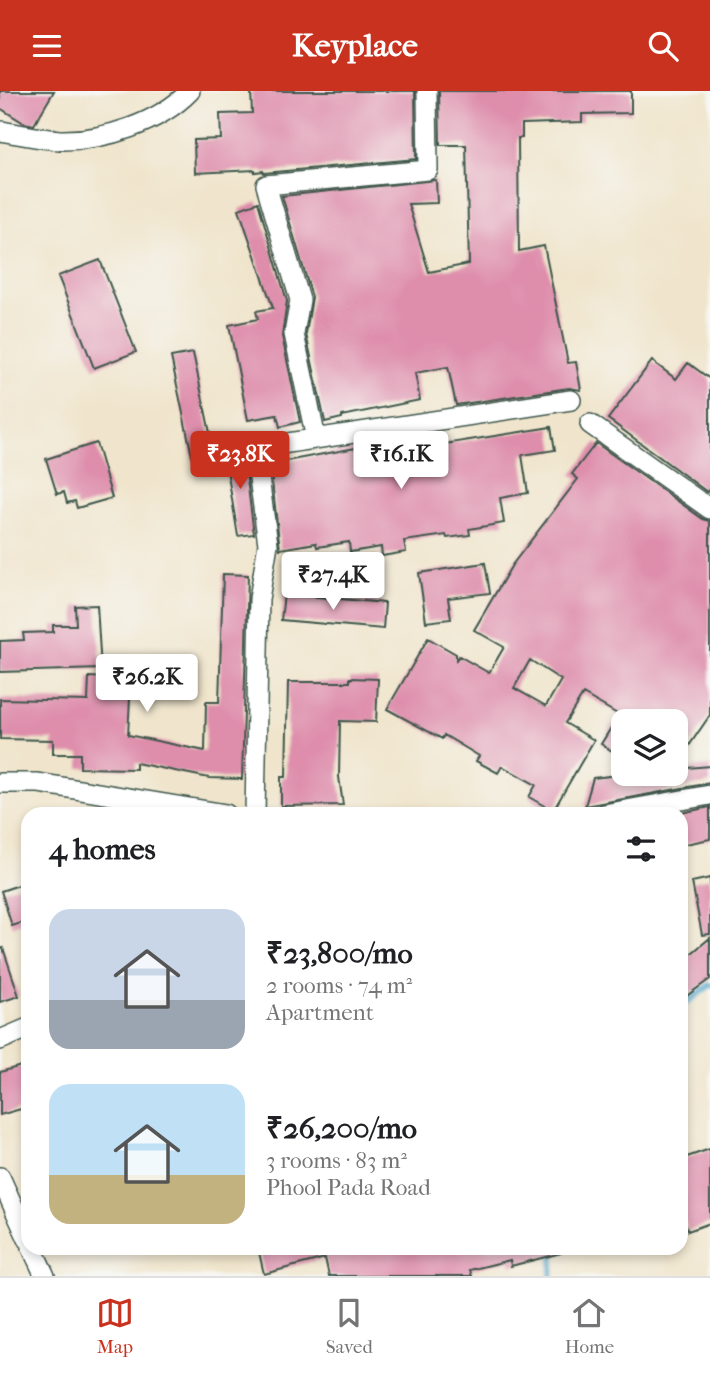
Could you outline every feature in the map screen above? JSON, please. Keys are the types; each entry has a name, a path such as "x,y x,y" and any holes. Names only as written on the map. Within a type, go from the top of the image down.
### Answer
{"street":[{"path":"0,131 58,140 88,139 134,126 178,104 190,91"},
{"path":"316,439 294,334 300,300 266,185 428,170 427,91"},
{"path":"255,807 259,600 268,544 255,448 570,400"},
{"path":"590,424 710,509"},
{"path":"0,783 38,783 184,807"},
{"path":"643,807 710,795"},
{"path":"0,1040 21,1031"},
{"path":"0,1177 21,1224"},
{"path":"35,1255 45,1276"}],"building":[{"path":"0,91 54,91 34,125 24,123 0,108"},
{"path":"251,91 415,91 416,159 264,173 255,170 195,173 194,140 221,139 220,114 252,113"},
{"path":"439,91 631,91 631,113 582,114 582,122 522,124 522,138 518,138 519,251 544,246 568,363 576,362 581,390 569,388 456,405 448,367 415,373 420,400 325,422 306,334 312,297 282,196 436,180 437,203 408,204 429,272 469,264 466,145 440,145"},
{"path":"258,202 287,301 282,336 300,422 280,427 277,415 248,420 229,325 258,319 256,311 273,308 239,209"},
{"path":"100,260 136,352 94,368 58,276"},
{"path":"193,353 217,466 195,470 171,357"},
{"path":"652,361 676,379 688,363 710,379 710,488 707,492 608,419"},
{"path":"551,427 555,450 522,455 528,493 500,498 504,523 469,529 470,535 447,538 446,535 404,541 406,552 382,556 381,547 350,552 349,542 317,547 316,543 280,549 270,464 361,447 406,443 407,450"},
{"path":"96,443 112,498 77,508 75,501 67,503 64,492 57,494 46,459"},
{"path":"596,443 703,519 710,521 710,715 688,747 688,709 611,710 583,694 565,723 594,740 555,807 546,807 529,797 536,785 502,766 498,773 476,761 479,756 444,735 442,739 387,709 428,638 456,654 456,660 459,656 489,673 504,647 474,630 512,565 578,479 572,474","holes":["530,660 561,680 546,706 514,688"]},
{"path":"243,448 254,534 238,536 224,451"},
{"path":"485,563 490,593 448,598 451,619 426,622 419,573"},
{"path":"223,574 248,575 242,779 209,778 136,763 136,769 80,768 80,754 53,754 53,740 0,739 0,699 88,701 89,677 131,679 128,735 205,751 206,702 219,702"},
{"path":"284,594 385,603 383,629 281,620"},
{"path":"97,605 101,669 0,672 0,641 24,640 23,633 53,632 53,625 76,625 75,606"},
{"path":"350,678 378,679 376,722 340,721 339,777 343,805 281,806 281,777 286,777 288,682 350,682"},
{"path":"611,728 611,750 601,744"},
{"path":"710,766 710,783 585,806 593,778 611,776 611,786 688,786 688,768"},
{"path":"710,807 710,839 688,844 688,812"},
{"path":"710,878 710,934 702,935 692,882"},
{"path":"21,884 21,923 12,926 1,891"},
{"path":"710,938 710,979 688,995 688,956"},
{"path":"3,948 19,996 0,1002 0,949"},
{"path":"21,1066 21,1109 0,1115 0,1072"},
{"path":"710,1149 710,1223 688,1231 688,1157"},
{"path":"260,1255 553,1255 511,1266 510,1260 470,1270 472,1276 329,1276 325,1258 264,1274"}],"waterway":[{"path":"688,1002 710,985"},
{"path":"551,1276 553,1255"}]}
